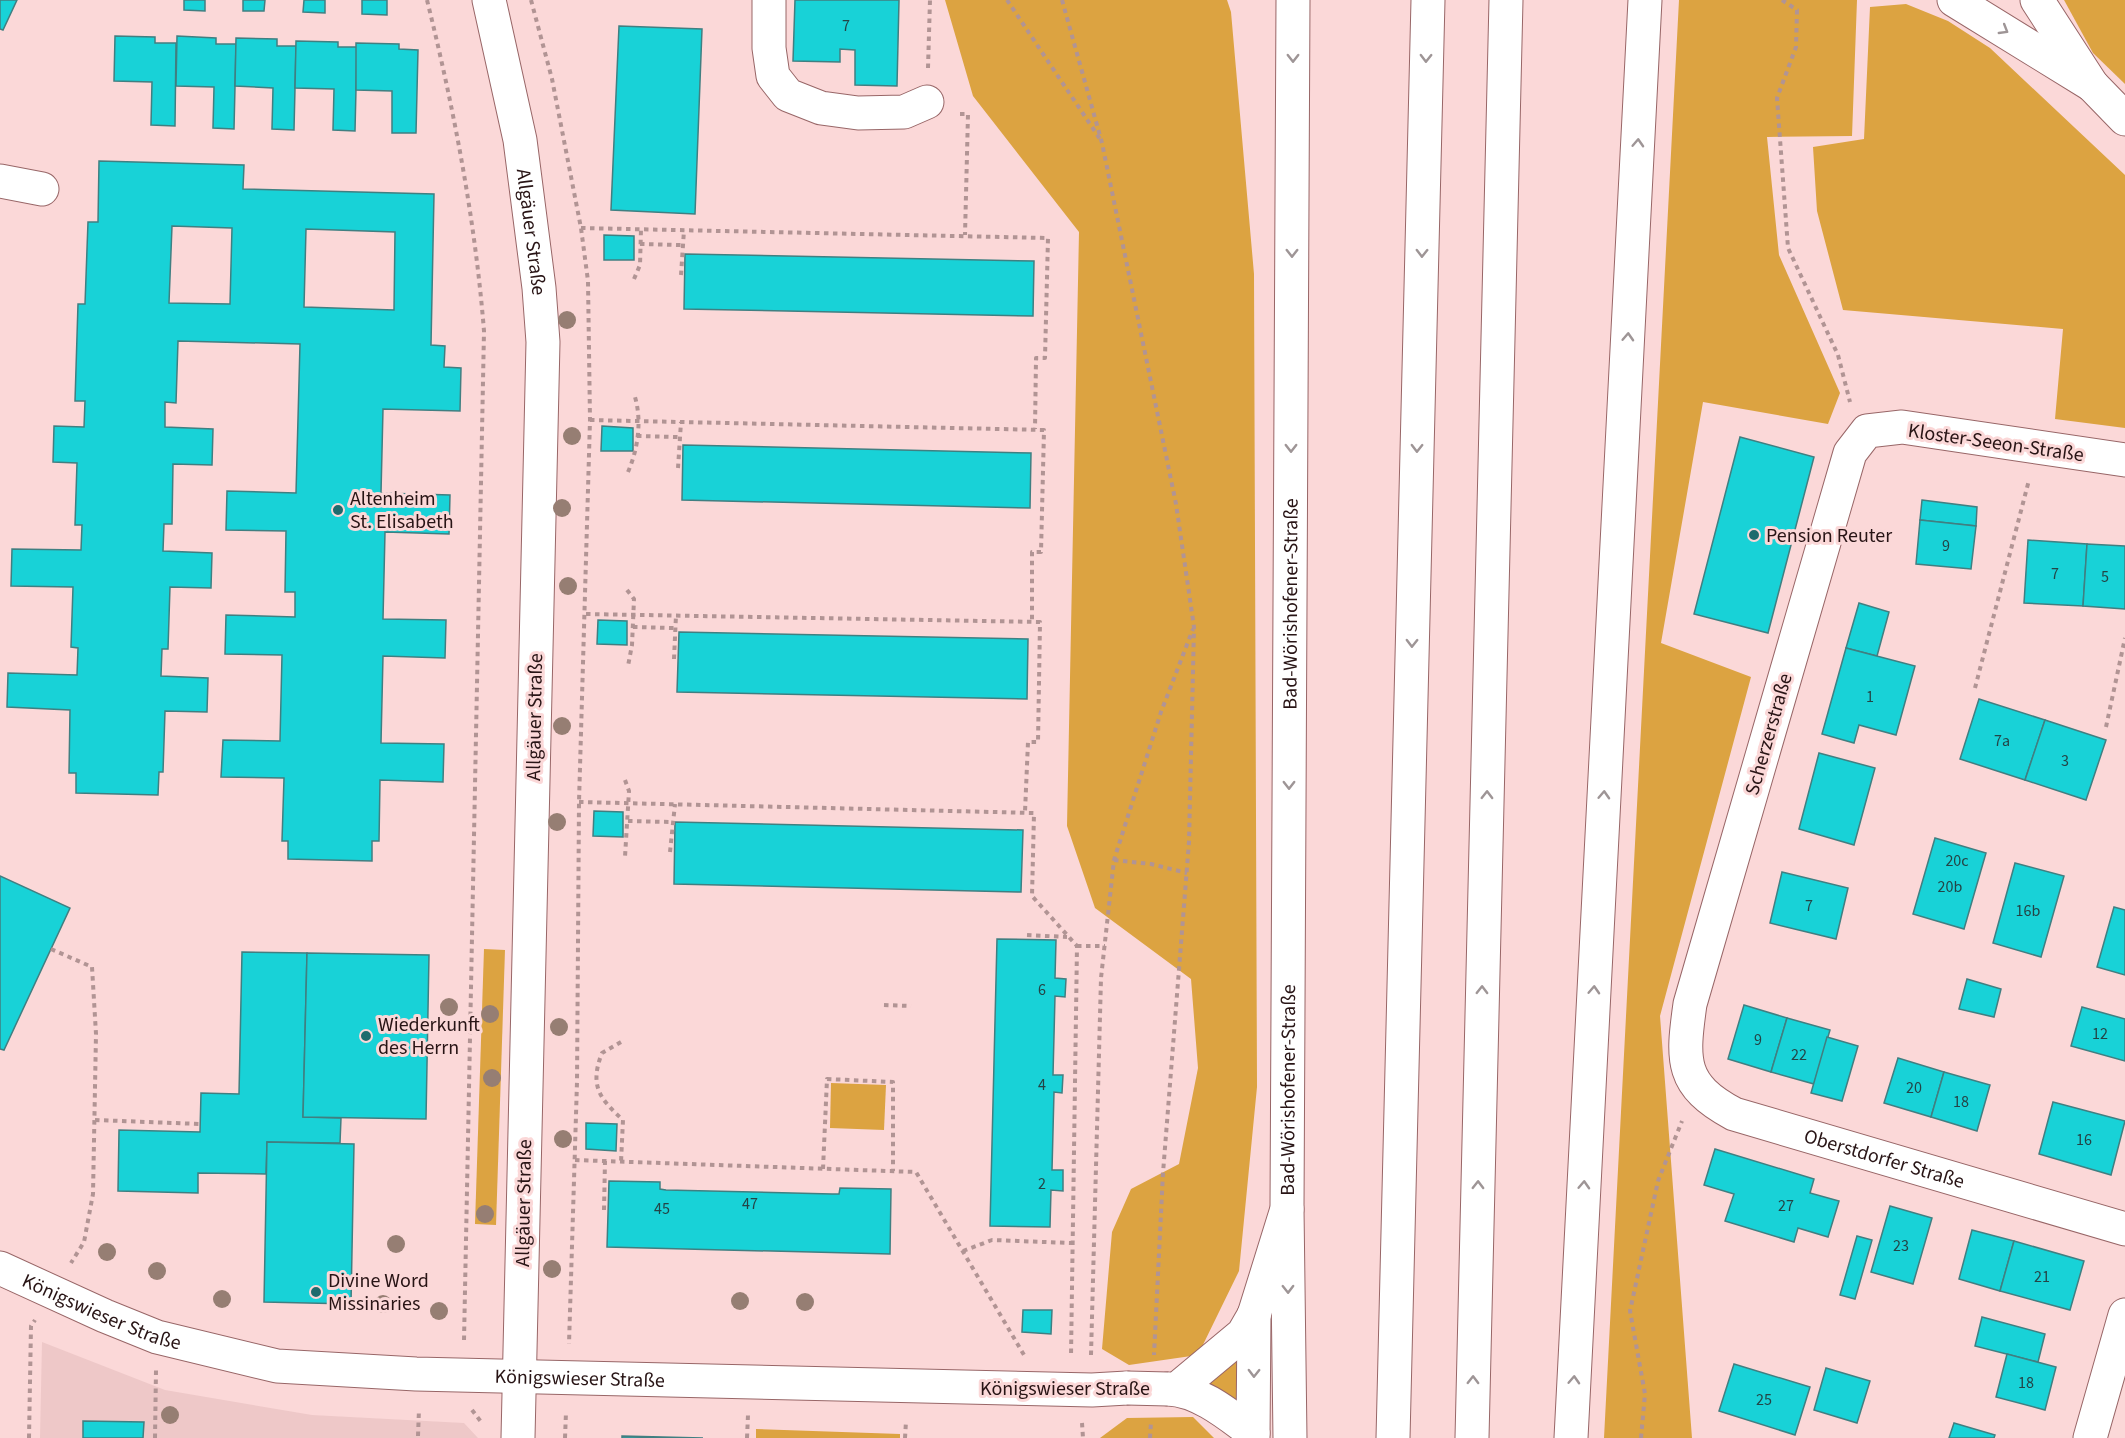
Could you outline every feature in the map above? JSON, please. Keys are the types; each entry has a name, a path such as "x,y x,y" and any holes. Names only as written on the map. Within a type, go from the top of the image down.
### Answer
{"main road":[{"name":"Allgäuer Straße","path":"489,0 520,140 539,288 543,342 518,1438"},
{"path":"769,0 769,48 773,76 788,95 821,108 858,113 904,112 927,102"},
{"name":"Bad-Wörishofener-Straße","path":"1290,1438 1287,1209 1293,0"},
{"path":"1393,1438 1428,0"},
{"path":"1472,1438 1506,0"},
{"path":"1571,1438 1645,0"},
{"path":"1954,0 2092,85"},
{"path":"2037,0 2092,85 2125,119"},
{"path":"0,181 42,189"},
{"name":"Kloster-Seeon-Straße","path":"1864,436 1902,427 2125,460"},
{"name":"Scherzerstraße","path":"1696,1087 1688,1068 1684,1043 1690,1005 1850,453 1864,436"},
{"name":"Oberstdorfer Straße","path":"1696,1087 1711,1101 1734,1114 2125,1229"},
{"path":"1253,1436 1254,1315 1287,1209"},
{"name":"Königswieser Straße","path":"0,1268 158,1337 277,1366 519,1377 1092,1390 1173,1389 1220,1408 1253,1436"},
{"path":"2090,1438 2125,1314"},
{"name":"Königswieser Straße","path":"1173,1389 1243,1334 1254,1315"}],"path":[{"path":"427,0 461,154 478,251 484,331 464,1375"},
{"path":"531,0 552,79 581,228 588,281 590,420 579,802 575,1160 565,1438"},
{"path":"930,0 927,112 968,114 965,235"},
{"path":"1007,0 1102,143"},
{"path":"1062,0 1102,143 1176,504 1194,627 1187,873 1163,1173 1154,1353"},
{"path":"1782,0 1797,10 1796,48 1777,98 1788,248 1838,355 1864,436"},
{"path":"581,228 1048,238 1045,358 1036,358 1035,429"},
{"path":"634,279 640,265 641,229"},
{"path":"681,275 684,230"},
{"path":"640,244 682,244"},
{"path":"628,472 636,454 638,421 635,397"},
{"path":"590,420 1044,430 1041,552 1032,552 1032,621"},
{"path":"678,468 678,437 681,422"},
{"path":"637,436 678,437"},
{"path":"1975,688 2037,447"},
{"path":"627,590 634,599 628,666"},
{"path":"586,614 1040,622 1038,742 1028,742 1025,812"},
{"path":"674,659 676,615"},
{"path":"633,627 674,628"},
{"path":"1091,1356 1101,978 1114,860 1161,712 1194,627"},
{"path":"2106,727 2125,638"},
{"path":"625,780 629,791 625,857"},
{"path":"579,802 1034,813 1032,896 1077,946 1105,946"},
{"path":"670,852 671,822 675,804"},
{"path":"628,821 671,822"},
{"path":"1114,860 1151,864 1187,873"},
{"path":"1027,935 1068,937"},
{"path":"1071,1360 1077,946"},
{"path":"30,1438 31,1326 84,1242 93,1194 96,1034 92,967 51,949"},
{"path":"884,1005 911,1006"},
{"path":"621,1042 602,1053 597,1081 602,1101 623,1120 621,1162"},
{"path":"823,1169 827,1079 893,1082 893,1171"},
{"path":"1641,1438 1645,1394 1630,1311 1658,1181 1696,1087"},
{"path":"95,1120 200,1124"},
{"path":"575,1160 916,1172 1026,1357"},
{"path":"604,1210 605,1161"},
{"path":"963,1251 992,1240 1071,1243"},
{"path":"155,1438 158,1337"},
{"path":"418,1436 419,1405"},
{"path":"747,1438 748,1414"},
{"path":"905,1438 906,1418"}],"shaded area":[{"path":"945,0 1227,0 1231,12 1254,274 1257,1087 1239,1271 1198,1355 1129,1365 1102,1349 1112,1232 1131,1189 1179,1164 1198,1068 1191,979 1095,908 1067,826 1079,232 973,96"},
{"path":"1679,0 1857,0 1852,136 1767,137 1779,255 1840,393 1828,424 1703,402 1661,643 1751,677 1660,1016 1692,1438 1604,1438"},
{"path":"2064,0 2125,0 2125,84 2093,53"},
{"path":"1906,4 1948,21 1990,48 2125,175 2125,428 2055,419 2063,329 1843,310 1817,211 1813,147 1864,139 1870,7"},
{"path":"484,949 505,950 496,1225 475,1224"},
{"path":"831,1083 886,1085 884,1130 830,1128"},
{"path":"42,1342 165,1390 312,1415 464,1423 478,1438 40,1438"},
{"path":"1240,1358 1240,1408 1199,1386"},
{"path":"1193,1417 1214,1438 1100,1438 1127,1418"},
{"path":"756,1429 900,1434 900,1438 756,1438"}],"building":[{"path":"0,0 17,0 3,30 0,29"},
{"path":"184,0 205,0 205,11 184,10"},
{"path":"243,0 265,0 264,11 243,11"},
{"path":"304,0 325,0 325,13 303,12"},
{"path":"362,0 387,0 387,15 362,14"},
{"path":"795,0 899,0 897,86 855,85 855,50 840,49 840,62 793,61"},
{"path":"619,26 702,29 695,214 611,210"},
{"path":"115,36 155,37 155,43 176,43 175,126 151,125 152,82 114,81"},
{"path":"177,36 216,38 216,44 236,44 234,129 213,128 214,87 176,86"},
{"path":"236,38 277,39 277,46 296,46 294,130 272,129 273,88 235,86"},
{"path":"296,41 338,42 338,47 357,47 355,131 333,130 334,89 295,88"},
{"path":"356,43 399,44 399,49 418,50 416,133 392,133 392,91 356,90"},
{"name":"Altenheim St. Elisabeth","path":"99,161 244,165 243,189 434,194 431,345 445,346 444,367 461,368 460,411 383,409 381,493 450,495 449,534 385,532 383,619 446,620 445,658 383,656 381,743 444,744 443,782 380,780 379,841 372,841 372,861 288,859 288,841 282,841 284,778 221,777 223,740 280,741 282,655 225,654 226,615 295,617 295,592 285,592 286,531 226,530 227,491 296,493 300,344 178,341 176,403 165,402 165,427 213,429 212,465 173,464 172,524 164,524 163,551 212,553 211,588 170,587 168,649 162,649 161,676 208,678 207,712 165,711 163,772 159,772 158,795 76,793 76,773 69,773 70,710 7,707 8,673 77,675 78,648 71,647 73,587 11,586 12,549 81,550 82,525 75,525 77,463 53,462 54,426 84,427 85,401 75,401 78,304 85,304 88,222 98,222","holes":["172,226 232,228 230,304 169,303","306,229 395,232 394,310 304,307"]},
{"path":"604,235 634,236 634,260 604,260"},
{"path":"685,254 1034,261 1033,316 684,309"},
{"path":"602,426 633,428 633,451 601,451"},
{"name":"Pension Reuter","path":"1740,437 1814,457 1768,633 1694,614"},
{"path":"683,445 1031,453 1030,508 682,500"},
{"path":"1922,500 1977,507 1976,526 1920,520"},
{"path":"1920,520 1976,526 1971,569 1916,564"},
{"path":"2028,540 2087,544 2083,606 2024,603"},
{"path":"2087,544 2125,546 2125,609 2083,606"},
{"path":"1859,603 1889,612 1877,656 1846,648"},
{"path":"598,620 627,621 627,645 597,644"},
{"path":"679,632 1028,639 1027,699 677,692"},
{"path":"1846,648 1915,666 1896,735 1859,725 1854,743 1822,734"},
{"path":"1979,699 2045,720 2025,780 1960,759"},
{"path":"2045,720 2106,740 2086,800 2025,780"},
{"path":"1819,753 1875,768 1854,845 1799,829"},
{"path":"594,811 623,812 623,837 593,836"},
{"path":"675,822 1023,830 1021,892 674,884"},
{"path":"1935,838 1986,853 1964,929 1913,914"},
{"path":"2015,863 2064,876 2041,957 1993,943"},
{"path":"1782,872 1848,888 1836,939 1770,923"},
{"path":"0,876 70,908 4,1050 0,1049"},
{"path":"2114,907 2125,910 2125,975 2097,967"},
{"path":"997,939 1056,940 1055,978 1066,979 1065,997 1055,996 1053,1075 1063,1075 1062,1093 1054,1092 1052,1170 1063,1170 1063,1191 1051,1190 1050,1227 990,1226"},
{"path":"242,952 307,953 303,1117 341,1118 340,1143 267,1142 266,1174 198,1173 198,1193 118,1191 119,1130 200,1132 201,1093 239,1094"},
{"name":"Wiederkunft des Herrn","path":"307,953 429,955 426,1119 303,1117"},
{"path":"1967,979 2001,989 1994,1017 1959,1009"},
{"path":"1744,1005 1787,1018 1771,1072 1728,1059"},
{"path":"2082,1007 2125,1019 2125,1061 2071,1046"},
{"path":"1787,1018 1830,1030 1814,1084 1771,1072"},
{"path":"1827,1037 1858,1046 1842,1101 1811,1093"},
{"path":"1898,1058 1944,1072 1931,1117 1884,1103"},
{"path":"1944,1072 1990,1085 1977,1131 1931,1117"},
{"path":"2053,1102 2125,1121 2111,1175 2039,1154"},
{"path":"586,1123 617,1124 616,1151 586,1149"},
{"path":"267,1142 354,1144 351,1304 264,1302"},
{"path":"1715,1149 1814,1179 1810,1193 1839,1201 1828,1237 1798,1228 1794,1242 1725,1221 1734,1194 1704,1185"},
{"path":"609,1181 660,1182 660,1189 666,1190 839,1194 840,1188 891,1189 890,1254 607,1247"},
{"path":"1890,1206 1932,1218 1913,1284 1871,1272"},
{"path":"1972,1230 2014,1241 2000,1291 1959,1279"},
{"path":"1857,1236 1872,1240 1855,1299 1840,1295"},
{"path":"2014,1241 2084,1261 2070,1310 2000,1291"},
{"path":"1023,1310 1052,1310 1051,1334 1022,1332"},
{"path":"1982,1317 2045,1334 2038,1362 1975,1346"},
{"path":"2007,1354 2056,1367 2045,1410 1996,1397"},
{"path":"1734,1364 1810,1387 1795,1435 1719,1411"},
{"path":"1826,1368 1870,1381 1857,1423 1814,1410"},
{"path":"83,1421 144,1422 143,1438 83,1438"},
{"path":"1954,1423 1995,1435 1994,1438 1949,1438"},
{"path":"622,1436 703,1438 622,1438"}],"place":[{"name":"Altenheim St. Elisabeth","path":"338,510"},
{"name":"Pension Reuter","path":"1754,535"},
{"name":"Wiederkunft des Herrn","path":"366,1036"},
{"name":"Divine Word Missinaries","path":"316,1292"}]}
